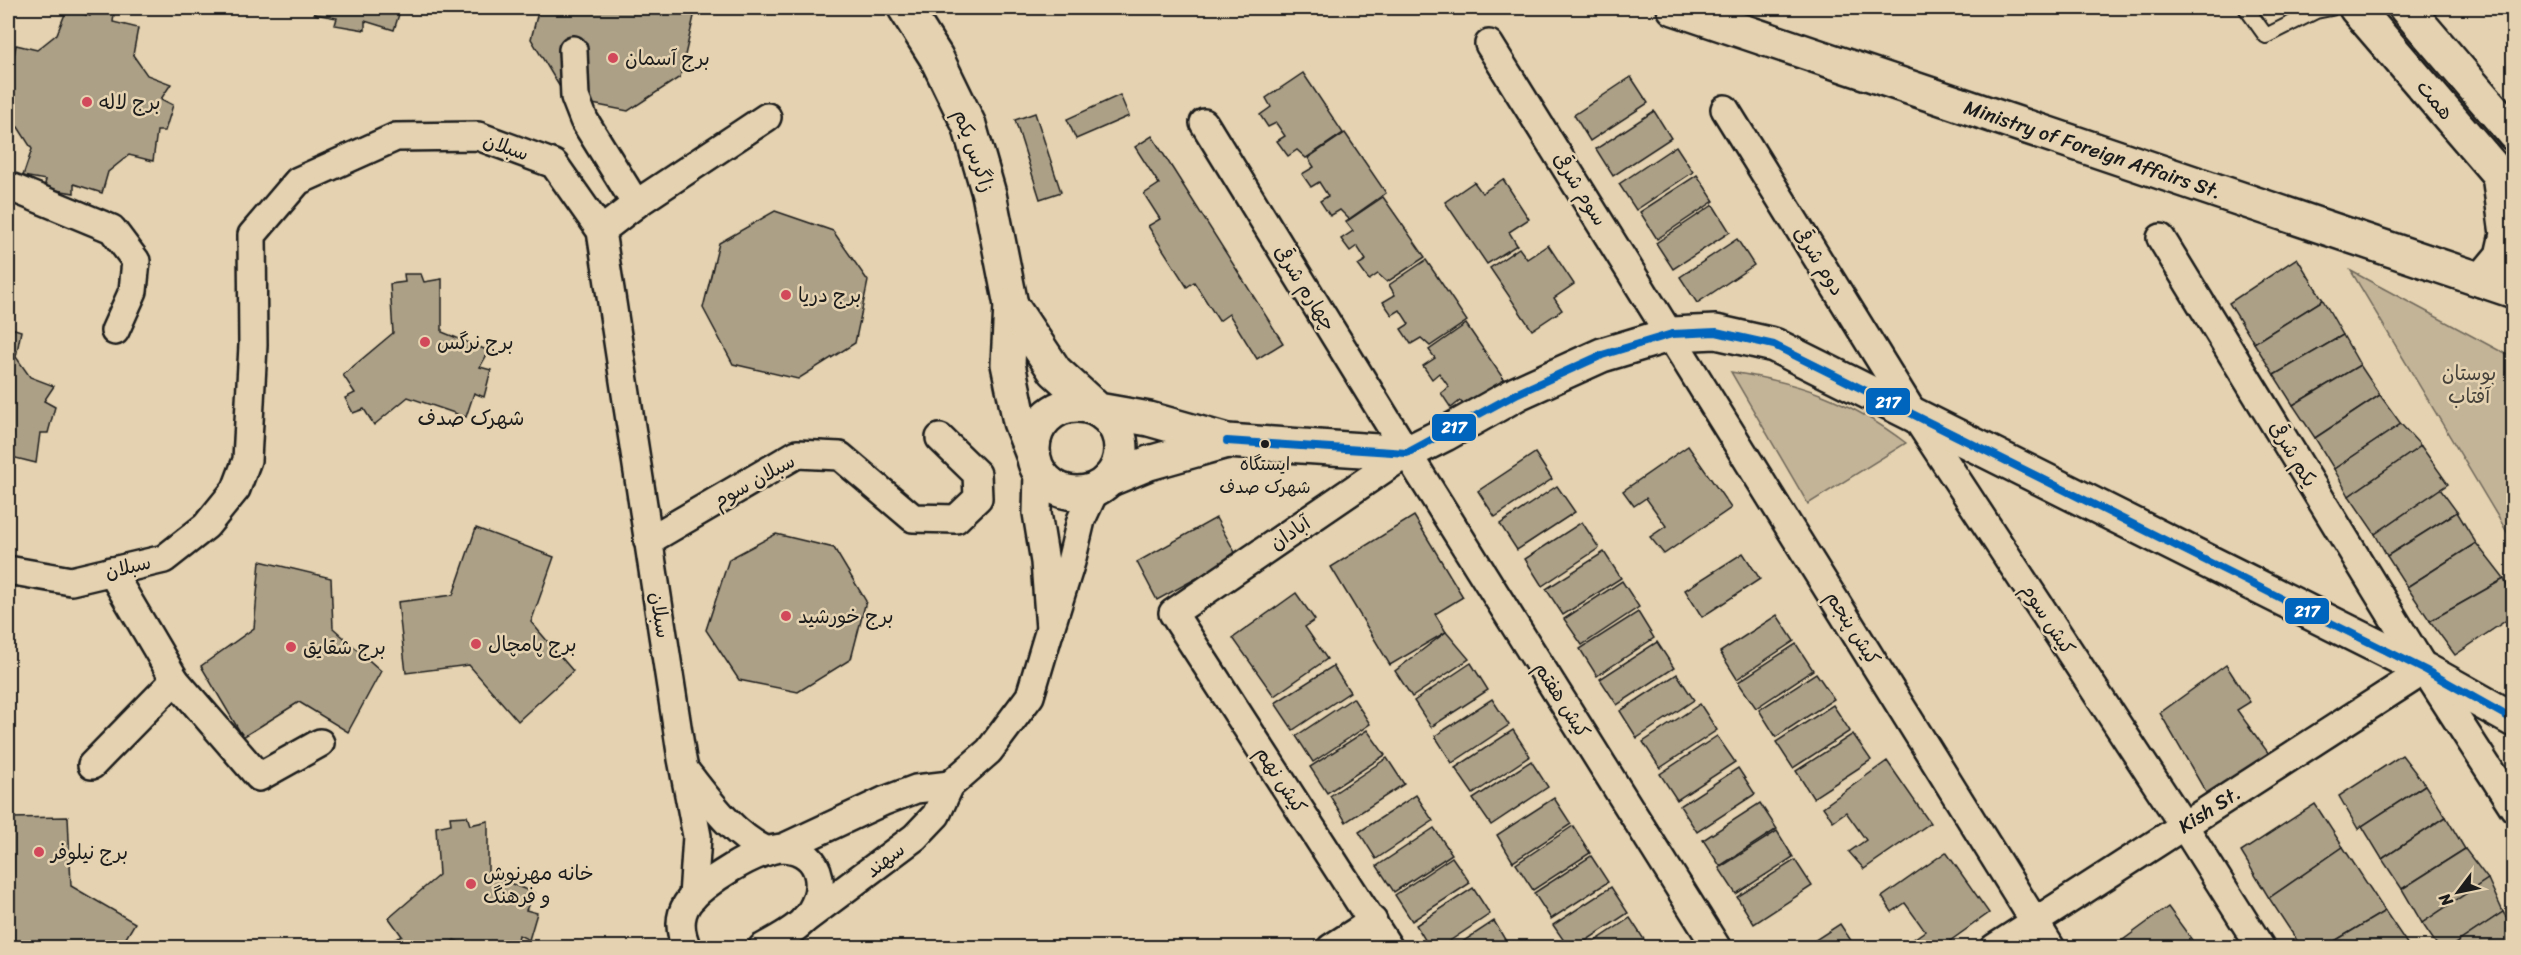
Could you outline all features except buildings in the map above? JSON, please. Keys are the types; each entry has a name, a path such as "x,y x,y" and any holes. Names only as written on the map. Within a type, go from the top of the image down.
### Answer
{"main road":[{"name":"زاگرس یکم","path":"905,8 936,57 969,125 989,194 1011,305 1008,364 1020,422 1035,463"},
{"name":"Ministry of Foreign Affairs St.","path":"1674,8 2514,291"},
{"name":"همت","path":"2356,8 2506,184"},
{"name":"همت","path":"2406,8 2514,134"},
{"path":"2482,280 2502,256 2507,234 2506,184"},
{"name":"زاگرس یکم","path":"1011,305 1055,371 1098,410"},
{"path":"1227,441 1149,463 1079,494 1063,491 1049,484 1035,463 1033,439 1040,424 1051,412 1066,405 1083,405 1149,419 1227,441 1407,453 1518,393 1591,359 1672,334 1716,332 1774,345 2425,670 2514,720"},
{"path":"1098,410 1111,420 1119,435 1121,451 1118,467 1102,485"}],"street":[{"name":"سوم شرقی","path":"1489,44 1672,334"},
{"path":"573,50 575,97 584,120 636,204"},
{"name":"دوم شرقی","path":"1725,109 1913,413"},
{"path":"601,231 636,204 767,117"},
{"name":"چهارم شرقی","path":"1204,123 1407,453"},
{"name":"سبلان","path":"8,570 71,580 164,559 206,526 236,489 247,460 253,345 252,235 298,181 396,137 478,136 554,164 601,231 684,770 697,836 693,897"},
{"path":"8,188 13,188 112,229 136,261 133,291 115,331"},
{"name":"یکم شرقی","path":"2161,238 2425,670 2514,808"},
{"name":"کیش پنجم","path":"1672,334 2051,948"},
{"name":"کیش سوم","path":"1913,413 2184,826 2261,948"},
{"name":"سبلان سوم","path":"648,541 797,454 840,456 913,518 956,519 978,498 977,474 940,438"},
{"name":"آبادان","path":"1173,613 1407,453"},
{"name":"کیش هفتم","path":"1407,453 1717,948"},
{"name":"سهند","path":"1035,463 1037,513 1045,562 1050,628"},
{"name":"سهند","path":"762,948 804,920 915,837 936,814 950,785 989,751 1030,696 1071,562 1081,520 1102,485"},
{"path":"111,571 175,680 259,777 320,743"},
{"name":"کیش نهم","path":"1173,613 1389,948"},
{"name":"Kish St.","path":"1994,948 2425,670"},
{"path":"92,765 175,680"},
{"path":"684,770 720,815 753,844 775,849 796,850 812,861 820,877 819,895 804,920"},
{"path":"680,942 686,906 693,897 721,875 884,801 916,789 950,785"},
{"path":"1331,948 1372,921"}],"lane":[{"path":"2246,8 2266,36 2316,11 2331,8"}],"green space":[{"name":"بوستان آفتاب","path":"2351,271 2513,358 2513,542"},
{"path":"1731,372 1757,376 1824,396 1865,415 1906,443 1808,504"}],"transit line":[{"name":"217","path":"1227,441 1407,453 1518,393 1602,355 1672,334 1716,332 1774,345 2425,670 2514,720"}],"place":[{"name":"برج آسمان","path":"613,58"},
{"name":"برج لاله","path":"87,102"},
{"name":"برج دریا","path":"786,295"},
{"name":"برج نرگس","path":"425,342"},
{"name":"ایستگاه شهرک صدف","path":"1265,444"},
{"name":"برج خورشید","path":"786,616"},
{"name":"برج پامچال","path":"476,644"},
{"name":"برج شقایق","path":"291,647"},
{"name":"برج نیلوفر","path":"39,852"},
{"name":"خانه مهرنوش و فرهنگ","path":"471,884"}],"district":[{"name":"شهرک صدف","path":"471,418"}]}
